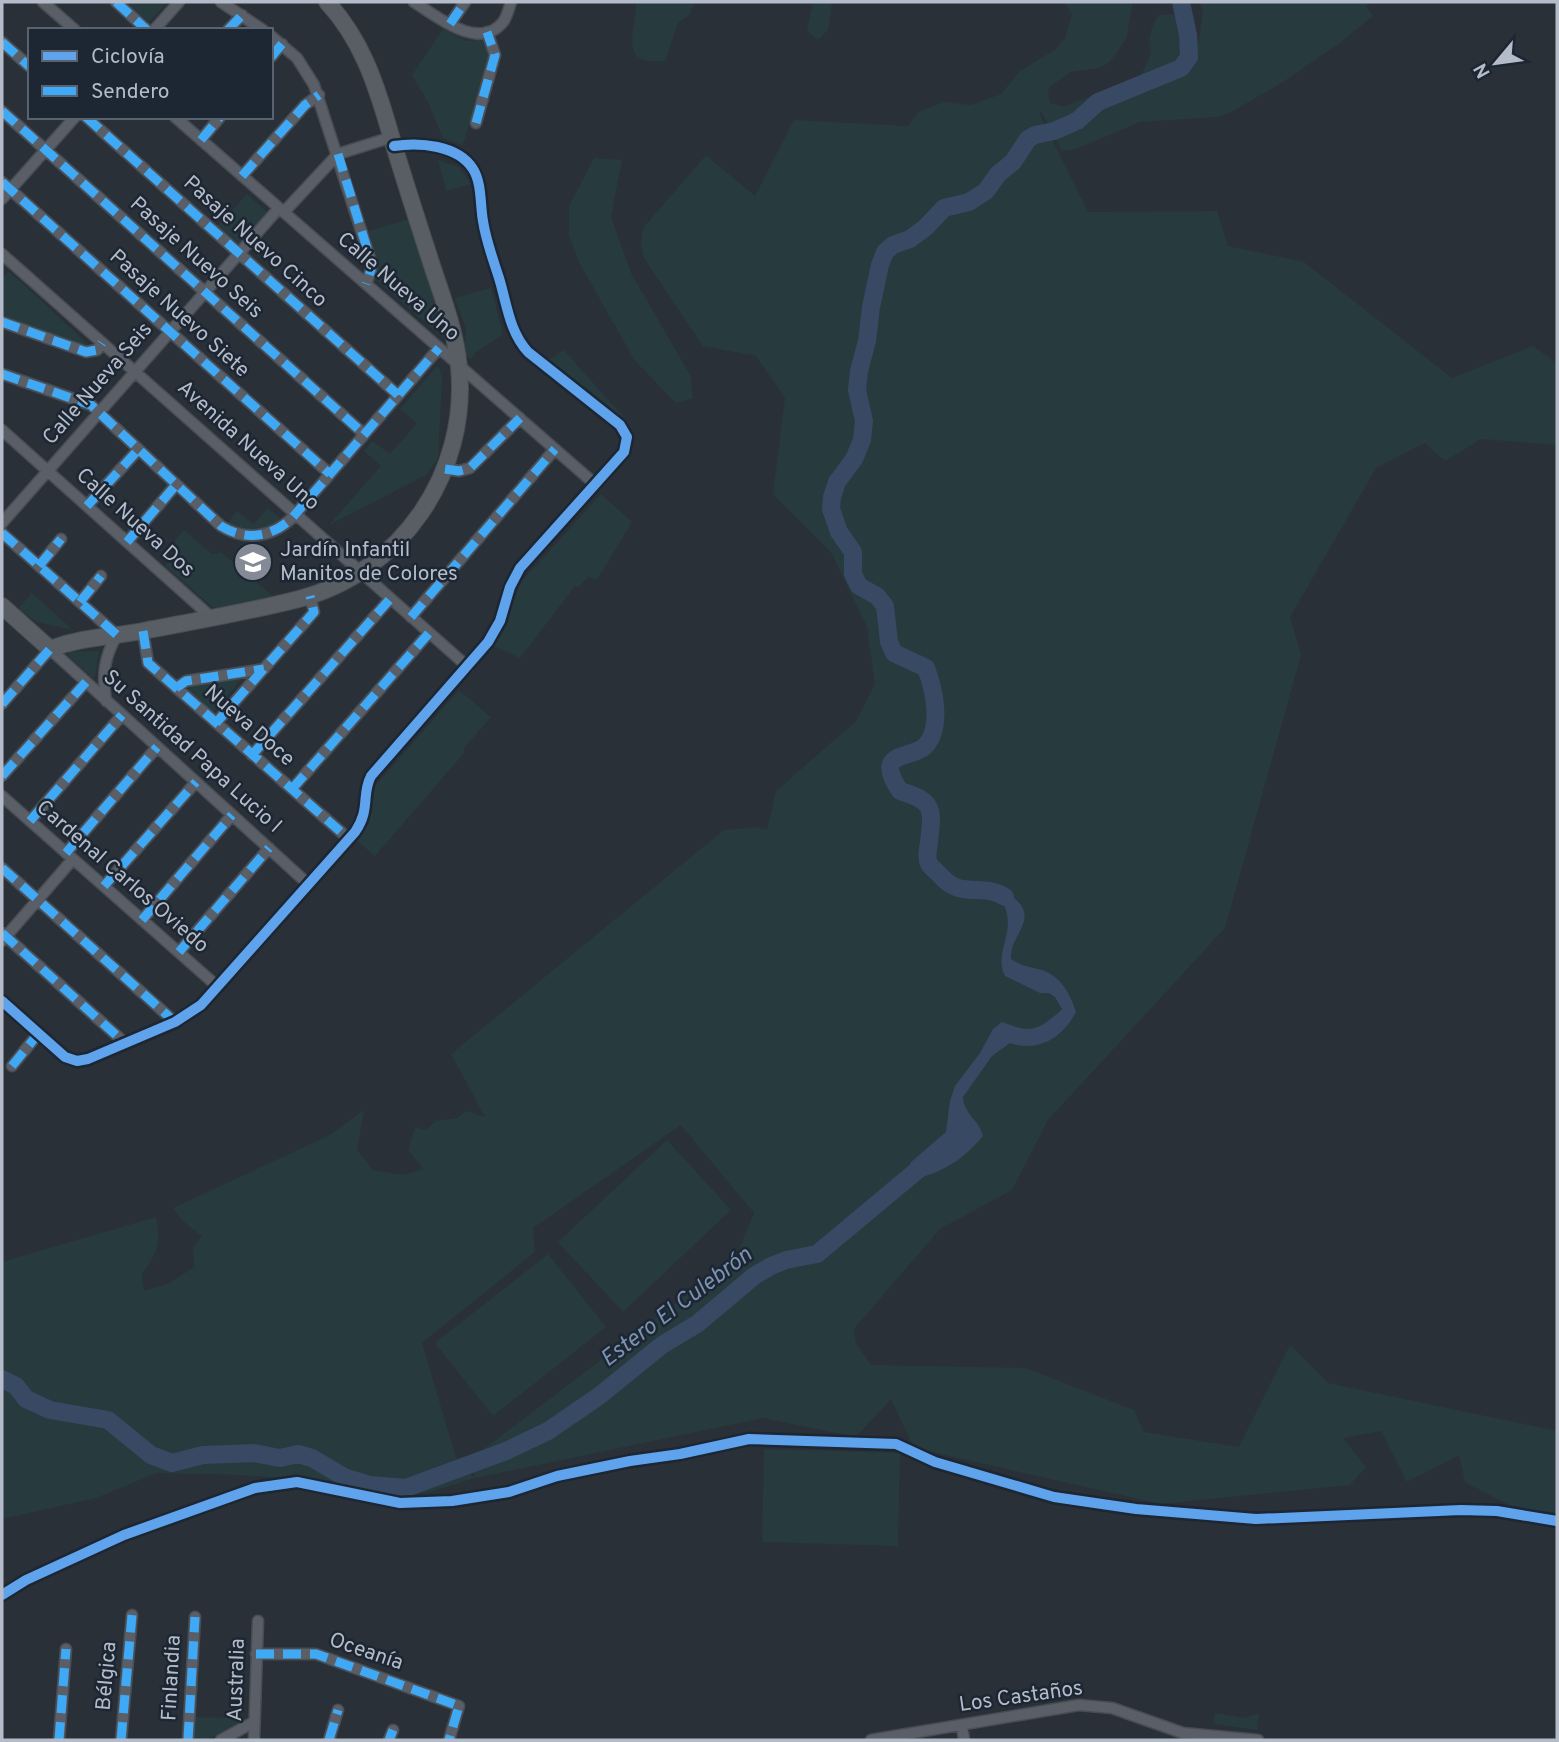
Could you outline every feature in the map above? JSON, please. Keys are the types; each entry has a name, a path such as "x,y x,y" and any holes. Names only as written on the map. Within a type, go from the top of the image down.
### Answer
{"street":[{"path":"43,2 73,28"},
{"path":"116,2 145,28"},
{"path":"156,28 179,2"},
{"path":"221,2 260,28"},
{"path":"2,704 50,649 77,639 143,631 211,617 310,596 336,585 360,572 384,554 410,528 432,496 445,469 458,418 459,366 448,312 380,95 365,57 344,22 327,2"},
{"path":"414,2 465,32 487,32 504,21 511,2"},
{"path":"450,24 465,2"},
{"path":"231,28 242,15"},
{"path":"477,123 495,55 487,32"},
{"path":"273,37 303,66 319,95 370,258 371,270 366,284"},
{"path":"2,42 28,65"},
{"path":"273,55 282,44"},
{"path":"242,176 305,105 319,95"},
{"name":"Pasaje Nuevo Seis","path":"2,111 365,434"},
{"path":"2,199 6,186 46,150 73,119"},
{"name":"Pasaje Nuevo Cinco","path":"88,119 398,395"},
{"name":"Calle Nueva Uno","path":"177,119 596,485"},
{"path":"201,140 218,119"},
{"path":"2,1002 60,1053 71,1059 83,1060 174,1022 201,1005 349,839 363,818 371,776 468,667 495,632 516,573 624,452 627,442 620,425 528,352 516,337 486,238 478,184 472,168 456,155 415,144 393,142 338,153"},
{"name":"Calle Nueva Seis","path":"2,523 239,254 338,153"},
{"name":"Pasaje Nuevo Siete","path":"6,186 330,474"},
{"name":"Avenida Nueva Uno","path":"2,254 468,667"},
{"path":"2,322 86,352 97,349 102,343"},
{"path":"2,374 90,405 221,526 242,535 259,536 275,531 295,514 439,348"},
{"path":"445,469 455,471 470,468 520,418"},
{"name":"Calle Nueva Dos","path":"2,430 211,617"},
{"path":"411,617 555,449"},
{"path":"87,506 138,450"},
{"path":"127,542 175,486"},
{"path":"2,533 117,635"},
{"path":"39,566 61,539"},
{"path":"80,602 101,576"},
{"path":"216,723 314,612 310,596"},
{"path":"252,755 390,599"},
{"path":"4,614 50,649"},
{"name":"Nueva Doce","path":"143,631 148,663 349,839"},
{"path":"292,789 429,633"},
{"path":"106,701 104,665 107,652 117,635"},
{"name":"Su Santidad Papa Lucio I","path":"50,649 308,884"},
{"path":"176,688 186,681 264,669"},
{"path":"2,776 86,682"},
{"path":"30,821 122,715"},
{"path":"125,1043 3,937 38,900 157,747"},
{"path":"104,886 196,782"},
{"name":"Cardenal Carlos Oviedo","path":"2,796 218,987"},
{"path":"142,920 232,815"},
{"path":"179,952 269,848"},
{"path":"2,868 174,1022"},
{"path":"12,1066 38,1034"},
{"path":"2,1595 26,1580 124,1535 255,1488 297,1482 400,1503 452,1501 509,1492 557,1476 749,1439 895,1444 935,1462 1055,1497 1136,1509 1256,1519 1485,1511 1557,1521"},
{"name":"Bélgica","path":"121,1740 132,1615"},
{"name":"Finlandia","path":"188,1740 195,1617"},
{"name":"Australia","path":"254,1740 258,1621"},
{"path":"59,1740 66,1649"},
{"name":"Oceanía","path":"256,1654 316,1654 459,1706 449,1740"},
{"name":"Los Castaños","path":"870,1740 1079,1705 1112,1708 1184,1736 1258,1740"},
{"path":"329,1740 338,1710"},
{"path":"221,1740 254,1722"},
{"path":"962,1725 964,1740"}],"green space":[{"path":"124,2 168,2 149,22"},
{"path":"636,2 694,2 690,14 678,23 665,61 649,61 634,52 632,34"},
{"path":"813,2 832,2 828,30 818,40 807,31"},
{"path":"1065,2 1133,2 1126,39 1110,62 1098,68 1071,72 1048,88 1050,103 1064,107 1141,75 1151,54 1149,40 1159,15 1173,14 1199,41 1203,9 1199,2 1372,2 1366,6 1373,16 1340,43 1280,84 1218,117 1140,122 1076,149 1062,151 1041,111 1039,113 1088,212 1217,211 1228,246 1304,262 1452,378 1533,346 1557,363 1557,445 1481,439 1445,461 1425,443 1376,468 1290,617 1301,655 1225,928 1048,1120 1012,1190 940,1229 854,1329 856,1343 871,1365 1026,1368 1134,1410 1144,1432 1239,1447 1290,1345 1328,1383 1557,1431 1557,1526 1550,1526 1465,1482 1459,1455 1407,1482 1381,1431 1343,1438 1366,1467 1350,1485 1161,1504 914,1448 891,1399 856,1437 763,1418 475,1478 402,1497 334,1482 241,1475 157,1473 96,1498 2,1519 2,1262 156,1217 158,1241 155,1254 142,1274 144,1291 170,1283 194,1267 193,1248 202,1236 184,1222 173,1208 330,1135 364,1110 357,1150 373,1170 403,1175 423,1169 408,1150 415,1127 426,1130 436,1121 457,1118 466,1111 485,1117 451,1054 724,830 757,827 767,830 776,791 856,721 875,684 867,627 831,552 773,494 785,398 756,356 703,346 644,258 641,244 643,228 706,155 755,196 794,120 908,126 918,112 944,102 971,105 1001,94 1020,71 1056,49 1065,38 1072,14","holes":["681,1125 754,1213 736,1257 476,1455 474,1478 457,1461 422,1343 535,1252 533,1228"]},
{"path":"443,29 467,41 486,39 490,50 463,145 443,138 428,102 412,75"},
{"path":"594,158 622,160 611,217 631,273 690,375 693,398 676,403 635,361 580,264 569,236 569,206"},
{"path":"438,160 459,167 471,184 446,191"},
{"path":"247,194 267,212 239,244 218,226"},
{"path":"409,219 446,340 375,279 378,262 369,231"},
{"path":"9,271 91,347 2,317 2,279"},
{"path":"491,288 503,334 475,353 471,359 464,355 466,329 455,298"},
{"path":"564,350 628,422 547,361"},
{"path":"436,367 440,369 442,379 438,459 426,475 329,525 381,466 364,451 372,441 390,454 417,423 400,409"},
{"path":"601,494 632,522 597,580 588,577 579,587 575,586 520,658 494,646 508,622 522,581"},
{"path":"268,508 282,520 255,530 227,524 237,511 254,524"},
{"path":"184,530 212,554 221,552 273,596 216,610 165,566 178,551 172,545"},
{"path":"32,593 73,630 36,622 18,609"},
{"path":"69,652 99,652 93,678 67,655"},
{"path":"237,676 241,680 216,710 210,711 187,691 191,687"},
{"path":"459,690 491,717 464,748 464,753 375,856 357,841 369,823 375,786"},
{"path":"667,1140 731,1210 623,1312 558,1242"},
{"path":"548,1254 606,1327 493,1416 435,1343"},
{"path":"764,1449 900,1453 898,1546 762,1542"},
{"path":"1215,1713 1243,1718 1259,1713 1257,1730 1214,1724"},
{"path":"193,1717 245,1720 207,1740 191,1740"}],"water":[{"path":"986,886 1006,893 1022,907 1024,921 1011,959 1055,977 1068,993 1076,1012 1064,1029 1049,1041 1031,1046 1010,1043 992,1056 963,1097 966,1108 983,1136 968,1152 951,1164 912,1179 907,1172 911,1162 946,1132 955,1086 980,1053 993,1029 1002,1022 1032,1029 1062,1009 1055,997 1049,993 1040,993 1005,976 1002,958 1008,921 1006,910 1001,899 985,895 983,890"}],"waterway":[{"name":"Estero El Culebrón","path":"1005,897 988,891 956,887 929,864 929,808 919,798 900,791 890,768 892,762 898,758 921,749 932,736 935,717 932,686 926,668 894,653 889,642 885,606 877,596 859,586 853,574 853,552 839,532 831,509 832,497 837,482 854,459 862,440 864,421 857,390 859,371 880,265 885,252 893,245 910,239 944,208 969,202 986,191 998,174 1013,162 1028,139 1077,121 1098,102 1181,68 1189,57 1188,35 1181,2"},
{"name":"Estero El Culebrón","path":"2,1379 16,1386 26,1399 50,1410 108,1420 151,1455 172,1463 203,1455 254,1453 280,1458 298,1454 312,1458 344,1477 370,1485 406,1488 506,1451 548,1431 599,1396 662,1345 697,1324 754,1276 786,1260 817,1254 926,1163"}],"marked path":[{"path":"116,2 145,28"},
{"path":"450,24 465,2"},
{"path":"230,28 242,15"},
{"path":"476,123 495,55 487,32"},
{"path":"2,42 28,65"},
{"path":"273,55 282,44"},
{"path":"242,176 305,105 319,95"},
{"path":"2,111 364,434"},
{"path":"88,119 398,395"},
{"path":"201,140 218,119"},
{"path":"338,154 370,258 371,270 366,284"},
{"path":"2,182 330,474"},
{"path":"2,322 86,352 97,350 102,343"},
{"path":"2,374 91,405 221,526 239,534 258,535 275,530 292,518 439,348"},
{"path":"445,469 459,471 470,468 520,418"},
{"path":"411,617 555,449"},
{"path":"87,506 138,450"},
{"path":"127,542 175,486"},
{"path":"2,533 117,635"},
{"path":"39,566 61,539"},
{"path":"80,602 101,576"},
{"path":"216,723 314,612 310,596"},
{"path":"252,755 390,599"},
{"path":"143,631 148,663 349,839"},
{"path":"292,789 429,633"},
{"path":"2,704 50,649"},
{"path":"176,688 186,681 264,669"},
{"path":"2,776 86,682"},
{"path":"30,821 122,715"},
{"path":"66,853 157,747"},
{"path":"104,886 196,782"},
{"path":"142,920 232,815"},
{"path":"179,952 269,848"},
{"path":"2,868 175,1022"},
{"path":"2,933 125,1043"},
{"path":"12,1066 38,1034"},
{"path":"121,1740 132,1615"},
{"path":"188,1740 195,1617"},
{"path":"59,1740 66,1649"},
{"path":"256,1654 316,1654 459,1706 449,1740"},
{"path":"329,1740 338,1710"},
{"path":"389,1740 393,1730"}],"cycle path":[{"path":"2,1001 65,1057 77,1061 88,1059 175,1022 201,1005 355,832 363,816 371,776 488,642 500,621 510,587 520,568 624,452 627,437 620,425 528,352 517,335 509,317 486,236 479,187 473,169 466,161 448,150 426,145 394,146"},
{"path":"2,1595 26,1580 124,1535 255,1488 297,1482 400,1503 452,1501 509,1492 557,1476 749,1439 896,1444 935,1462 1054,1497 1136,1509 1256,1519 1461,1510 1497,1511 1557,1521"}],"place":[{"name":"Jardín Infantil Manitos de Colores","path":"253,562"}]}
